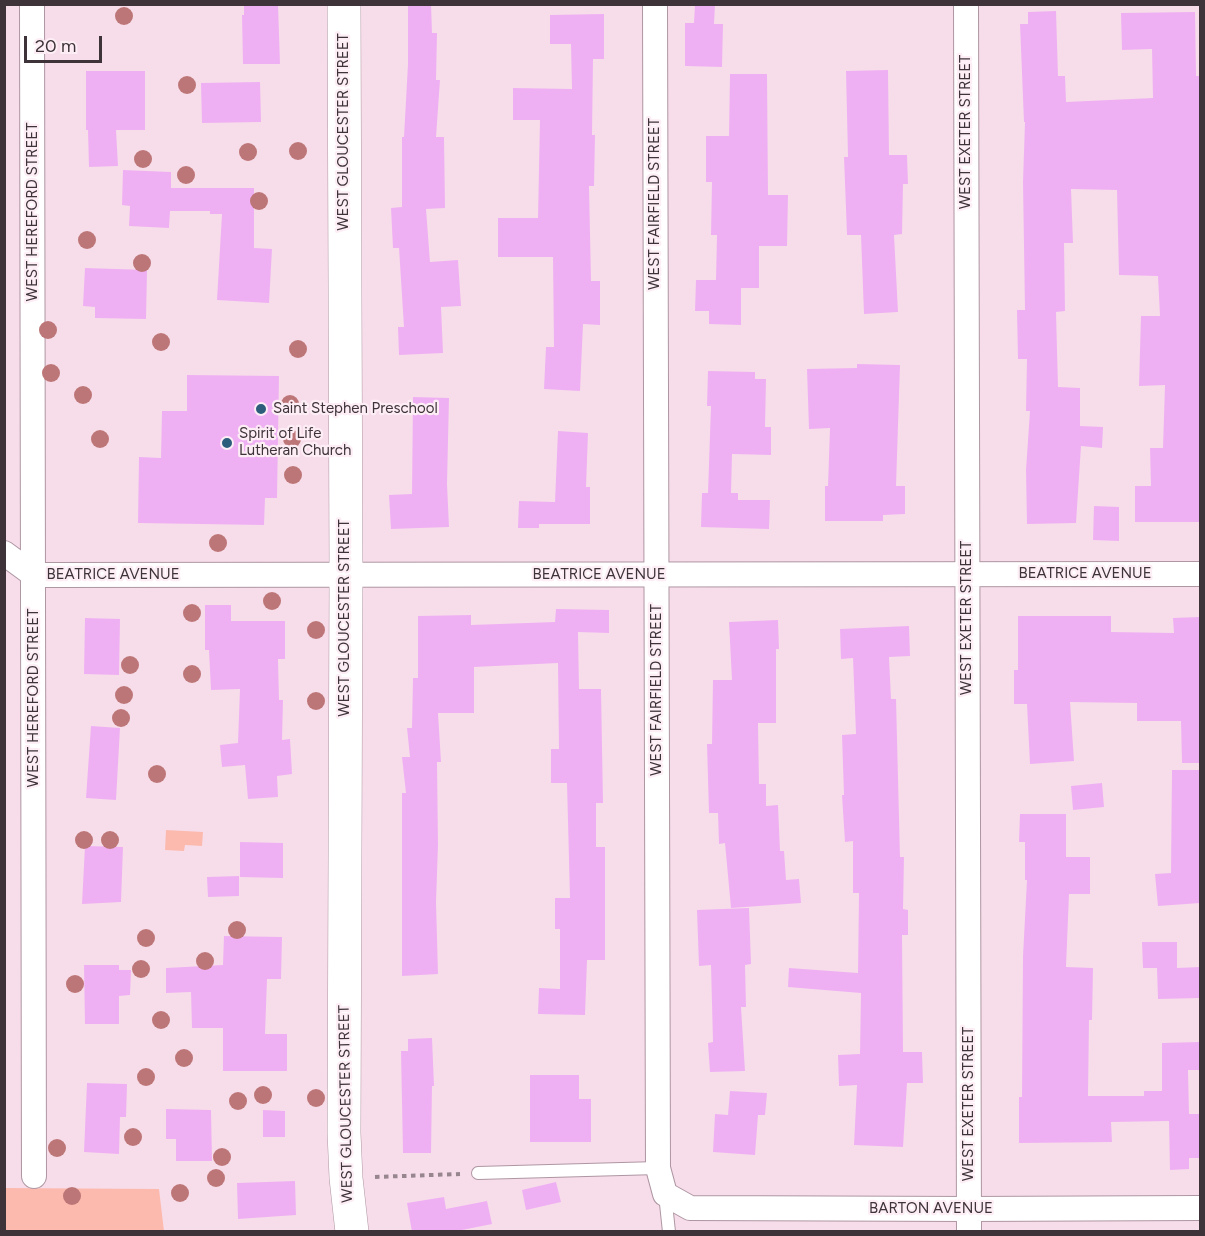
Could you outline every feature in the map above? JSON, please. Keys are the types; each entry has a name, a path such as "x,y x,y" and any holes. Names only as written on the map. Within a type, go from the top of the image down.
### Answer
{"street":[{"name":"WEST HEREFORD STREET","path":"32,4 34,1176"},
{"name":"WEST GLOUCESTER STREET","path":"344,4 346,574 344,1123 346,1178 352,1232"},
{"name":"WEST FAIRFIELD STREET","path":"655,4 658,1168 665,1194"},
{"name":"WEST EXETER STREET","path":"966,4 969,1220"},
{"name":"BEATRICE AVENUE","path":"4,553 34,575 1200,574"},
{"name":"BARTON AVENUE","path":"665,1194 690,1208 969,1220 1200,1208"}],"lane":[{"path":"478,1173 658,1168"},
{"path":"665,1194 669,1232"}],"path":[{"path":"368,1177 478,1173"}],"shaded area":[{"path":"166,830 203,832 202,846 185,845 184,851 165,850"},
{"path":"5,1188 159,1189 164,1231 5,1231"}],"building":[{"path":"244,4 278,4 280,64 243,64 242,15 244,15"},
{"path":"408,4 431,4 432,33 437,33 436,80 440,80 436,137 444,137 445,208 426,209 430,262 458,260 461,306 441,307 443,353 399,355 398,327 404,327 399,248 393,248 391,208 402,207 402,137 404,137 408,64"},
{"path":"695,4 715,4 714,24 723,24 722,67 685,66 685,23 694,23"},
{"path":"1056,11 1058,76 1065,76 1066,102 1153,98 1152,49 1122,50 1121,13 1195,12 1196,76 1200,76 1200,522 1135,522 1135,486 1151,486 1150,448 1163,448 1165,385 1139,386 1141,316 1160,316 1158,276 1119,275 1117,190 1071,189 1073,243 1064,243 1065,311 1056,312 1058,387 1080,388 1080,426 1103,427 1102,448 1081,446 1076,523 1027,524 1026,470 1030,411 1026,411 1027,359 1018,359 1017,310 1025,310 1023,182 1025,122 1020,24 1028,24 1028,12"},
{"path":"604,14 604,59 593,59 594,186 589,186 591,281 600,281 600,325 583,324 580,391 544,389 546,347 554,347 553,257 498,257 498,218 538,218 540,120 513,120 513,88 572,89 571,44 550,44 550,15"},
{"path":"888,70 889,155 907,155 908,184 903,184 902,234 894,235 898,312 864,314 861,235 847,235 844,157 848,157 846,71"},
{"path":"86,71 145,71 145,130 116,130 118,166 89,167 88,130 86,130"},
{"path":"730,74 767,74 768,195 788,195 787,246 759,246 759,288 741,288 741,325 709,324 709,311 695,311 696,280 716,280 717,235 711,235 712,182 706,182 706,136 729,136"},
{"path":"260,82 261,122 202,123 201,83"},
{"path":"123,170 171,172 171,188 254,188 254,248 272,249 269,303 217,300 222,214 210,214 210,211 170,211 169,228 129,226 130,206 122,205"},
{"path":"85,268 147,270 146,319 95,318 95,307 83,306"},
{"path":"857,364 900,365 896,486 905,486 905,514 883,515 883,521 825,521 825,486 828,486 830,428 809,429 807,369 857,368"},
{"path":"708,371 755,372 755,379 766,379 765,427 771,427 771,455 732,454 731,493 738,493 738,500 770,500 769,529 701,527 702,493 708,493 711,406 707,406"},
{"name":"Spirit of Life Lutheran Church","path":"187,375 279,376 277,498 265,498 264,525 138,523 139,457 161,458 162,411 187,411"},
{"path":"413,397 449,398 447,484 449,527 391,529 389,495 412,494"},
{"path":"558,431 588,433 586,487 590,487 590,524 539,524 539,528 518,528 519,501 555,502"},
{"path":"1094,506 1119,507 1119,541 1093,540"},
{"path":"205,605 231,605 231,621 285,621 285,659 278,659 279,700 283,700 282,740 290,739 292,774 277,776 278,797 248,799 245,765 222,767 220,745 238,743 240,689 211,690 209,650 205,650"},
{"path":"556,609 609,610 609,633 578,632 579,689 601,689 603,803 596,803 596,847 605,847 605,960 587,960 585,1015 538,1014 539,988 560,989 560,929 555,929 555,898 570,898 567,783 551,783 551,749 559,749 558,663 474,667 474,713 438,713 441,762 437,762 438,974 402,976 402,793 406,793 402,757 410,757 407,728 412,728 413,678 418,678 418,616 471,615 471,625 555,622"},
{"path":"1018,616 1111,616 1111,632 1174,633 1173,618 1200,617 1200,763 1182,763 1181,721 1137,721 1137,703 1070,702 1074,761 1030,764 1027,704 1014,704 1014,670 1018,670"},
{"path":"85,618 120,619 119,675 84,674"},
{"path":"778,620 776,723 758,723 759,784 766,784 766,806 778,805 780,851 784,851 786,880 799,879 801,903 731,908 725,843 719,844 718,813 709,813 707,744 712,744 713,680 732,680 729,622"},
{"path":"909,626 910,656 889,657 891,699 896,699 900,857 904,857 903,909 908,910 908,935 902,935 903,1052 922,1052 923,1083 907,1083 903,1147 854,1145 857,1085 839,1086 838,1055 860,1054 861,993 788,987 789,968 858,973 859,893 853,893 853,841 845,842 842,795 844,795 842,735 856,734 853,658 841,659 840,629"},
{"path":"91,726 120,728 116,800 86,798"},
{"path":"1172,770 1200,770 1200,903 1158,906 1155,874 1171,873"},
{"path":"1102,783 1104,807 1073,810 1071,786"},
{"path":"1020,814 1066,814 1066,857 1090,857 1090,894 1069,894 1066,967 1093,968 1092,1020 1089,1020 1088,1096 1144,1096 1144,1091 1162,1091 1162,1043 1200,1042 1200,1070 1188,1070 1189,1114 1200,1114 1200,1158 1189,1158 1189,1169 1170,1170 1169,1121 1111,1122 1112,1142 1019,1143 1027,880 1025,880 1025,842 1019,842"},
{"path":"240,842 283,843 283,878 240,877"},
{"path":"85,846 123,847 121,902 82,904"},
{"path":"239,876 239,896 208,897 207,877"},
{"path":"749,908 751,964 745,965 746,1007 741,1007 745,1071 710,1072 708,1043 713,1042 711,965 699,966 697,910"},
{"path":"224,936 282,937 281,979 267,979 265,1034 287,1034 287,1071 223,1071 223,1028 192,1028 191,992 166,993 166,968 223,965"},
{"path":"1142,942 1177,942 1177,968 1200,967 1200,998 1158,999 1157,968 1143,968"},
{"path":"84,965 119,965 119,970 131,970 130,995 119,996 119,1024 85,1024"},
{"path":"432,1038 434,1086 432,1086 431,1153 403,1153 401,1051 408,1051 408,1039"},
{"path":"530,1075 579,1075 579,1099 591,1099 591,1142 530,1142"},
{"path":"87,1083 127,1084 126,1117 120,1117 119,1154 84,1152"},
{"path":"730,1091 767,1093 765,1115 758,1115 755,1155 713,1152 715,1114 728,1115"},
{"path":"166,1109 211,1110 212,1161 176,1161 176,1139 166,1139"},
{"path":"263,1110 285,1111 285,1137 263,1137"},
{"path":"295,1181 296,1215 238,1219 237,1183"},
{"path":"556,1182 561,1202 526,1210 522,1190"},
{"path":"444,1197 446,1209 487,1201 492,1224 452,1232 412,1232 407,1203"}],"place":[{"name":"Saint Stephen Preschool","path":"261,409"},
{"name":"Spirit of Life Lutheran Church","path":"227,443"}]}
